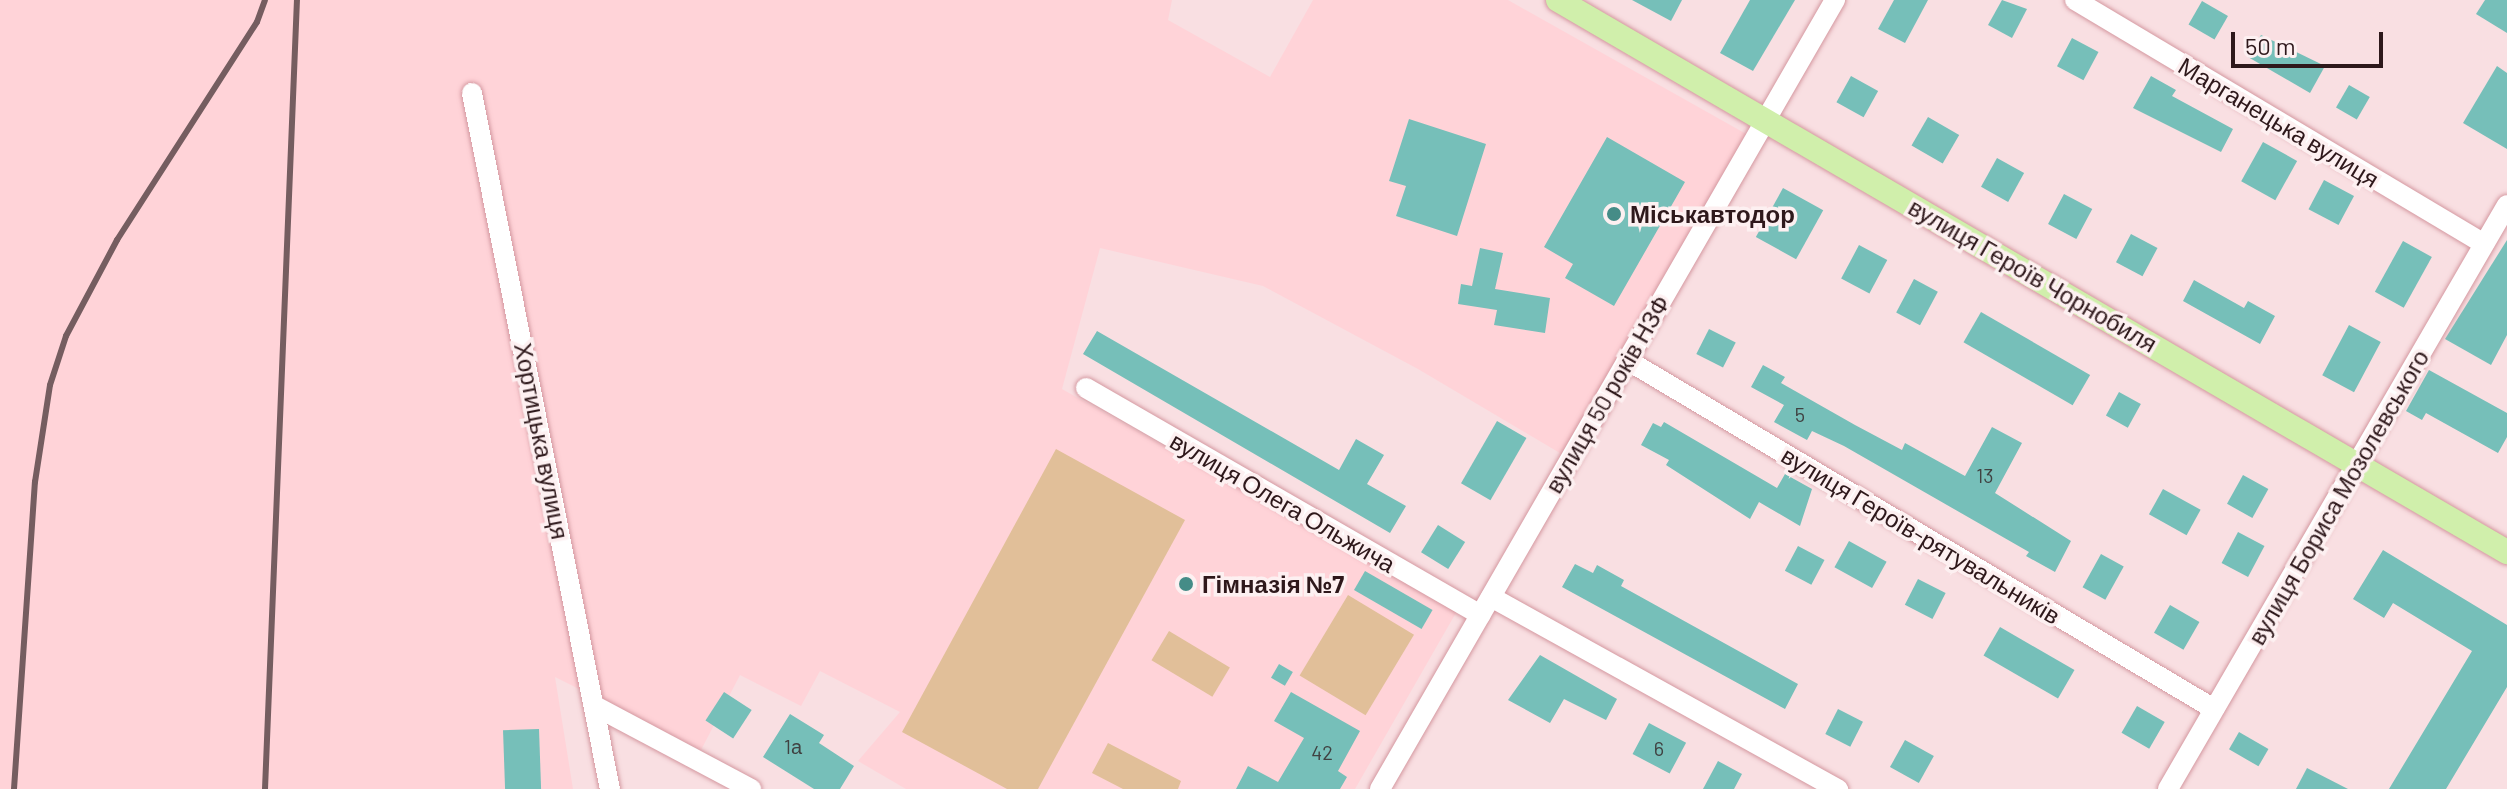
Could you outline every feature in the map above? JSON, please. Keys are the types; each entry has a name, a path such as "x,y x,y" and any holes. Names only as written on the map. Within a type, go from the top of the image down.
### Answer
{"main road":[{"name":"вулиця Героїв Чорнобиля","path":"1558,0 1766,118 2507,552"}],"street":[{"name":"вулиця 50 років НЗФ","path":"1380,789 1835,0"},
{"name":"Марганецька вулиця","path":"2075,0 2484,244"},
{"name":"Хортицька вулиця","path":"472,93 610,789"},
{"name":"вулиця Бориса Мозолевського","path":"2168,789 2507,205"},
{"name":"вулиця Героїв-рятувальників","path":"1627,360 2214,709"},
{"name":"вулиця Олега Ольжича","path":"1086,388 1486,606 1838,789"},
{"path":"595,706 751,789"}],"shaded area":[{"path":"0,0 1172,0 1168,20 1270,77 1313,0 1508,0 1748,135 1565,456 1418,369 1263,286 1100,248 1062,389 1457,611 1355,789 906,789 858,761 900,712 820,671 801,706 740,675 701,750 555,677 573,789 0,789"},
{"path":"1056,449 1185,520 1038,789 1007,789 902,732"},
{"path":"1348,595 1414,635 1366,715 1300,676"},
{"path":"1169,631 1230,668 1212,697 1151,660"},
{"path":"1108,743 1181,781 1178,789 1123,789 1092,773"}],"building":[{"path":"1632,0 1682,0 1671,21"},
{"path":"1750,0 1795,0 1753,71 1720,53"},
{"path":"1894,0 1928,0 1905,43 1878,29"},
{"path":"2002,0 2027,9 2012,38 1988,25"},
{"path":"2485,0 2507,0 2507,33 2476,14"},
{"path":"2202,1 2228,16 2214,39 2188,24"},
{"path":"2261,35 2325,66 2310,93 2248,57"},
{"path":"2072,38 2098,52 2083,80 2057,66"},
{"path":"2497,66 2507,73 2507,149 2463,123"},
{"path":"1851,76 1878,91 1864,117 1836,102"},
{"path":"2151,76 2176,90 2172,96 2233,129 2221,152 2133,108"},
{"path":"2349,85 2370,97 2357,120 2336,108"},
{"path":"1928,117 1959,135 1943,164 1912,146"},
{"path":"1409,119 1486,144 1457,236 1396,216 1406,186 1389,181"},
{"name":"Міськавтодор","path":"1607,137 1685,182 1614,306 1565,278 1573,264 1544,247"},
{"path":"2263,142 2297,161 2275,200 2241,181"},
{"path":"1997,158 2024,173 2008,202 1981,187"},
{"path":"2324,180 2354,196 2339,225 2309,209"},
{"path":"1783,188 1823,210 1796,259 1756,237"},
{"path":"2064,194 2092,209 2076,239 2048,224"},
{"path":"2131,234 2157,248 2142,276 2116,262"},
{"path":"2507,240 2507,335 2491,365 2445,339"},
{"path":"2403,241 2432,257 2404,308 2375,292"},
{"path":"1859,245 1887,260 1869,294 1841,279"},
{"path":"1480,248 1503,253 1495,289 1550,298 1545,333 1494,325 1497,310 1458,304 1461,284 1472,286"},
{"path":"1914,279 1938,292 1920,325 1896,313"},
{"path":"2194,280 2244,308 2248,301 2275,316 2260,344 2183,301"},
{"path":"1981,312 2090,375 2073,405 1964,342"},
{"path":"2349,325 2381,342 2354,392 2322,375"},
{"path":"1709,329 1736,343 1723,368 1696,354"},
{"path":"1097,331 1339,470 1356,439 1384,455 1367,484 1406,506 1390,533 1083,354"},
{"path":"1763,365 1785,377 1781,383 1855,425 1902,450 1905,443 1965,476 1992,427 2022,443 1995,493 2071,541 2055,572 2026,556 2029,552 1844,446 1812,431 1807,440 1774,422 1784,405 1751,387"},
{"path":"2429,370 2507,413 2507,437 2498,453 2426,413 2422,420 2406,411"},
{"path":"2119,392 2141,404 2128,428 2106,416"},
{"path":"1497,421 1526,438 1490,500 1461,483"},
{"path":"1664,422 1777,488 1785,474 1812,489 1800,526 1759,502 1750,519 1666,465 1669,460 1641,445 1653,423 1661,427"},
{"path":"2243,475 2268,489 2252,518 2227,504"},
{"path":"2163,489 2201,510 2187,535 2149,514"},
{"path":"1438,525 1465,542 1448,569 1421,552"},
{"path":"2238,532 2264,546 2248,577 2222,563"},
{"path":"1849,541 1887,562 1872,588 1834,567"},
{"path":"1798,546 1824,560 1811,585 1785,571"},
{"path":"2383,550 2507,625 2507,687 2446,789 2389,789 2472,651 2393,603 2384,618 2353,599"},
{"path":"2101,554 2124,567 2105,600 2083,587"},
{"path":"1575,564 1593,573 1597,565 1624,580 1621,586 1798,684 1785,709 1562,587"},
{"path":"1365,571 1433,610 1422,629 1354,590"},
{"path":"1918,579 1946,593 1932,619 1905,605"},
{"path":"2170,605 2199,622 2183,650 2154,633"},
{"path":"2000,627 2074,670 2058,699 1984,656"},
{"path":"1540,655 1617,699 1606,720 1564,699 1550,723 1508,700"},
{"path":"1279,664 1293,672 1285,686 1271,678"},
{"path":"724,692 752,710 733,738 705,721"},
{"path":"1291,692 1360,731 1338,771 1347,777 1340,789 1236,789 1248,766 1278,782 1304,738 1274,721"},
{"path":"2137,706 2165,722 2149,749 2122,733"},
{"path":"1838,709 1863,722 1850,747 1825,734"},
{"path":"790,714 824,735 819,743 854,766 840,789 814,789 763,757"},
{"path":"1649,723 1686,743 1670,774 1633,754"},
{"path":"539,729 541,789 505,789 503,730"},
{"path":"2239,732 2268,749 2258,766 2229,749"},
{"path":"1905,740 1934,756 1919,783 1890,767"},
{"path":"1718,761 1742,774 1734,789 1703,789"},
{"path":"2307,768 2348,789 2296,789"}],"railway":[{"path":"14,789 35,482 50,385 66,336 117,240 257,22 265,0"},
{"path":"265,789 297,0"}],"place":[{"name":"Міськавтодор","path":"1614,214"},
{"name":"Гімназія №7","path":"1186,584"}]}
